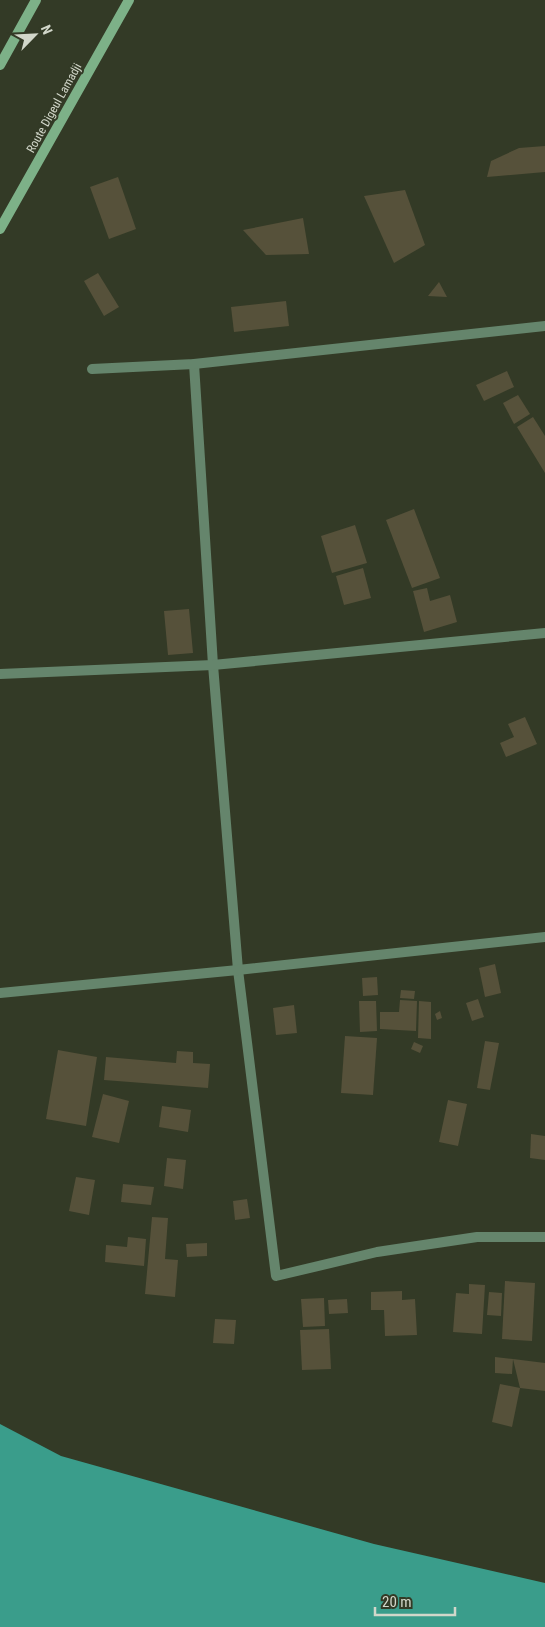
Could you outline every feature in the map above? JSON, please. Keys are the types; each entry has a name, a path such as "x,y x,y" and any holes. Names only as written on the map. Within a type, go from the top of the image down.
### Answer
{"main road":[{"path":"0,65 36,0"},
{"name":"Route Digeul Lamadji","path":"0,229 129,0"}],"street":[{"path":"92,368 194,364 545,326"},
{"path":"194,364 213,665 238,970 276,1276 386,1250 477,1237 545,1237"},
{"path":"0,674 213,665 545,633"},
{"path":"0,993 545,937"}],"water":[{"path":"0,1424 61,1456 374,1544 545,1583 545,1627 0,1627"}],"building":[{"path":"545,146 545,172 487,177 491,161 519,148"},
{"path":"118,177 136,229 109,239 90,187"},
{"path":"405,190 425,245 394,263 364,196"},
{"path":"303,218 309,254 266,255 243,230"},
{"path":"98,273 119,307 104,316 84,281"},
{"path":"439,282 447,297 428,296"},
{"path":"286,301 289,326 234,332 231,307"},
{"path":"507,371 514,387 484,401 476,385"},
{"path":"518,395 530,414 514,424 503,403"},
{"path":"533,417 545,436 545,473 517,427"},
{"path":"414,509 440,578 412,588 386,520"},
{"path":"355,525 367,563 332,573 321,536"},
{"path":"363,568 371,598 344,605 336,576"},
{"path":"427,588 430,601 450,595 457,622 424,632 413,591"},
{"path":"189,609 193,653 168,655 164,611"},
{"path":"525,717 537,744 506,757 500,743 514,737 508,724"},
{"path":"495,964 501,993 485,997 479,968"},
{"path":"377,977 378,995 363,996 362,978"},
{"path":"401,990 415,991 414,999 400,998"},
{"path":"478,999 484,1017 472,1021 466,1003"},
{"path":"400,1000 417,1001 416,1031 380,1029 380,1012 399,1012"},
{"path":"359,1001 376,1001 377,1031 360,1032"},
{"path":"419,1001 431,1002 431,1039 418,1038"},
{"path":"294,1005 297,1033 276,1035 273,1008"},
{"path":"440,1011 442,1018 437,1020 435,1014"},
{"path":"345,1036 377,1038 373,1095 341,1093"},
{"path":"485,1041 499,1043 490,1090 477,1088"},
{"path":"414,1042 423,1046 420,1053 411,1049"},
{"path":"58,1050 97,1057 86,1126 46,1119"},
{"path":"177,1051 193,1052 193,1063 210,1064 208,1088 104,1080 106,1057 176,1063"},
{"path":"103,1094 129,1101 119,1143 92,1137"},
{"path":"448,1100 467,1104 458,1146 439,1142"},
{"path":"162,1106 191,1110 188,1132 159,1127"},
{"path":"531,1134 545,1136 545,1160 530,1158"},
{"path":"167,1158 186,1160 183,1189 164,1186"},
{"path":"76,1177 95,1180 89,1215 69,1211"},
{"path":"123,1184 154,1187 151,1205 121,1202"},
{"path":"247,1199 250,1218 235,1220 233,1201"},
{"path":"152,1217 168,1218 165,1259 178,1260 175,1297 145,1294"},
{"path":"128,1237 146,1239 144,1266 105,1262 106,1245 127,1247"},
{"path":"207,1243 207,1256 187,1257 186,1244"},
{"path":"505,1281 535,1283 532,1341 502,1339"},
{"path":"469,1284 485,1285 482,1334 453,1332 456,1293 469,1294"},
{"path":"402,1291 402,1300 415,1299 417,1335 385,1336 384,1310 371,1310 371,1292"},
{"path":"489,1292 502,1293 501,1316 487,1315"},
{"path":"324,1298 325,1326 303,1327 301,1299"},
{"path":"347,1299 348,1313 329,1314 328,1300"},
{"path":"215,1319 236,1320 234,1344 213,1343"},
{"path":"329,1329 331,1369 302,1370 300,1330"},
{"path":"495,1357 513,1359 512,1374 495,1373"},
{"path":"513,1359 545,1363 545,1391 520,1388"},
{"path":"500,1384 520,1388 512,1427 492,1422"}]}
